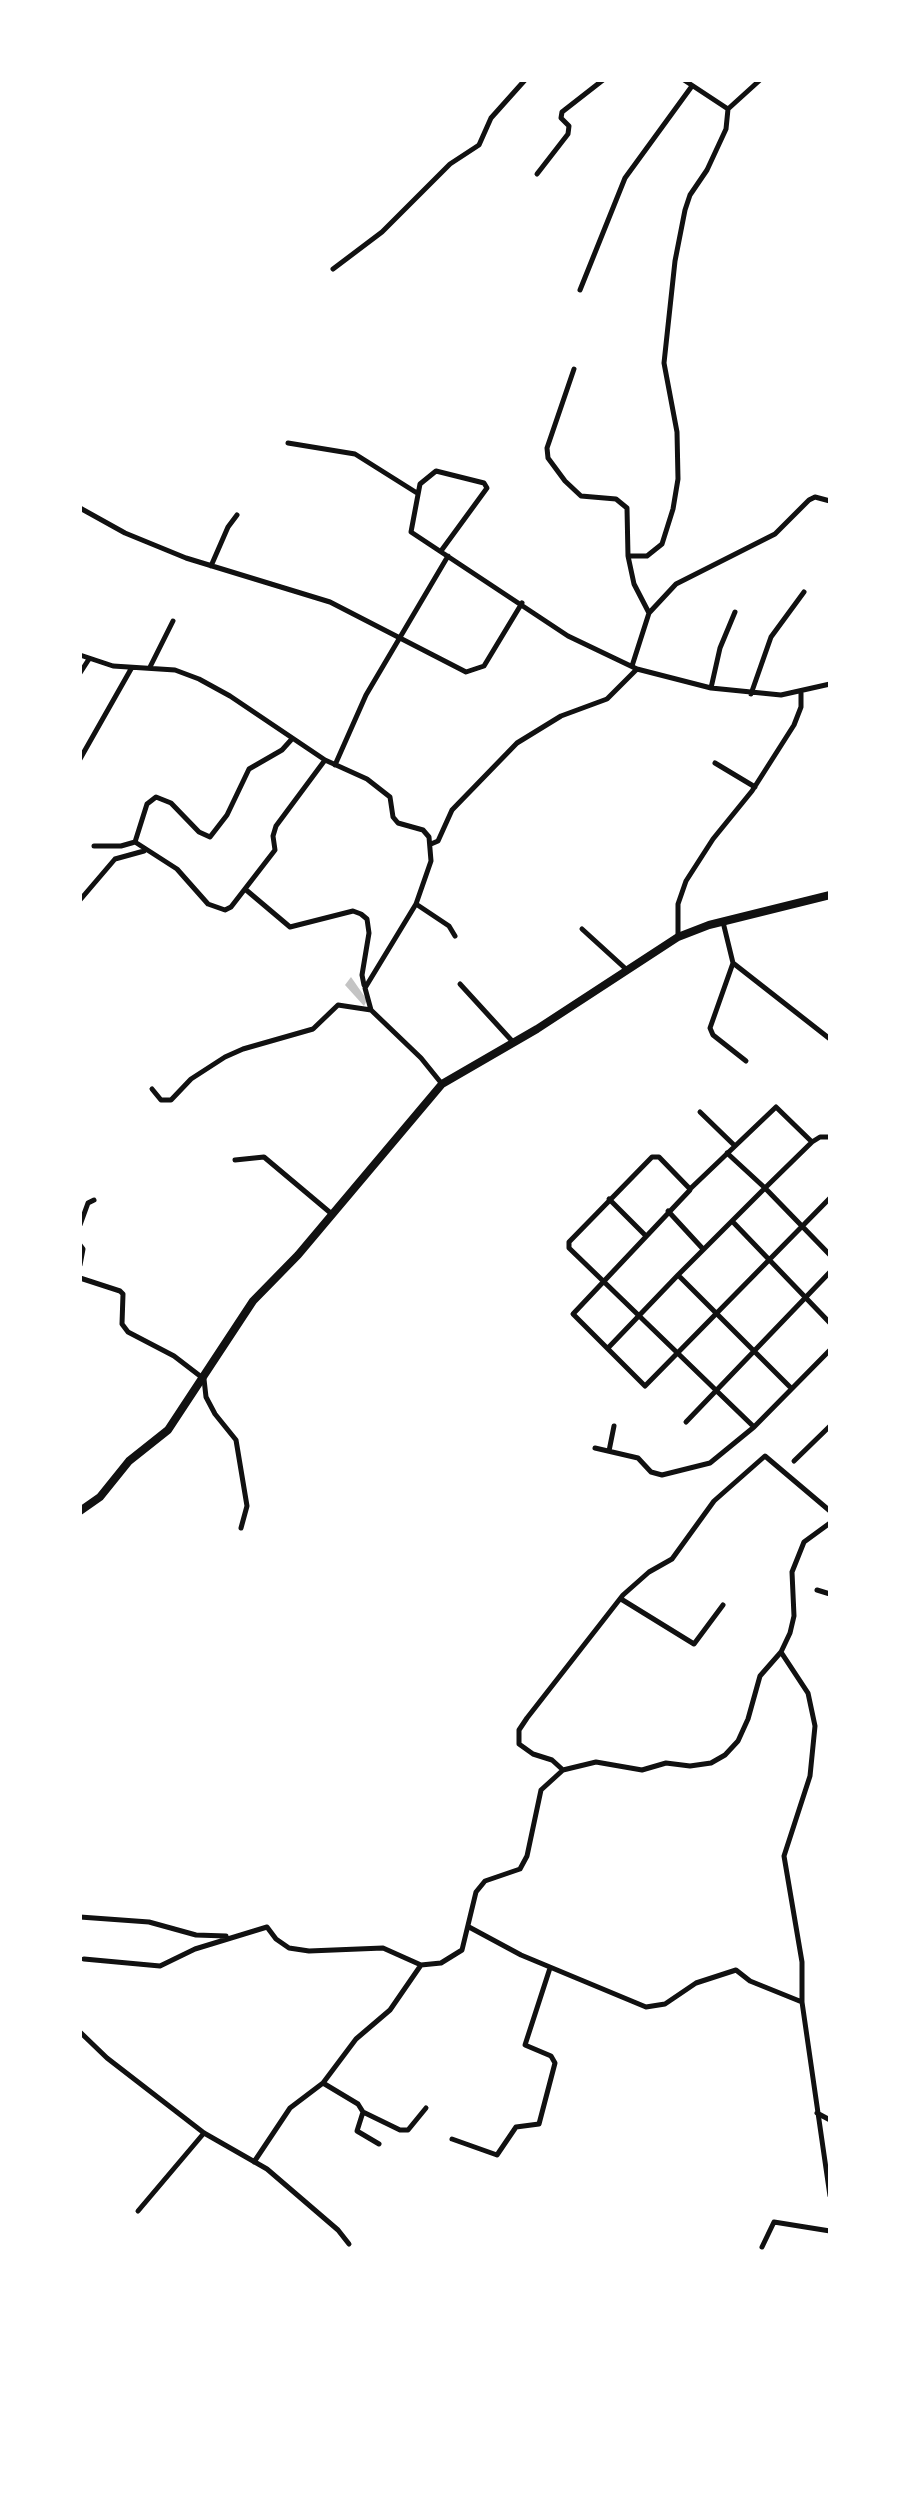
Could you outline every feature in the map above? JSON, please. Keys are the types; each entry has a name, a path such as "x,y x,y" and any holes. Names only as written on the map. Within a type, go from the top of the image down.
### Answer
{"main road":[{"path":"80,1512 100,1497 130,1461 168,1430 253,1302 442,1084 678,937 830,895"}],"street":[{"path":"334,270 382,232 450,164 479,144 491,118 525,80"},
{"path":"537,174 568,134 569,126 561,118 562,112 603,80"},
{"path":"684,80 728,109"},
{"path":"628,556 647,556 662,544 673,509 678,479 677,432 664,363 675,260 690,195 726,129 728,109 760,80"},
{"path":"580,290 625,178 692,86"},
{"path":"574,369 546,448 548,458 581,496 616,499 627,508 628,556 634,584 649,613"},
{"path":"288,443 355,454 417,493"},
{"path":"441,551 486,488 484,483 436,471 420,484 411,532 568,636 634,667 711,688 781,696 830,684"},
{"path":"431,844 438,841 452,810 517,743 561,716 607,698 634,667 649,613 686,578 783,529 802,504 815,496 830,501"},
{"path":"80,508 125,533 211,566 330,602 466,672 479,670 492,655 522,603"},
{"path":"211,566 237,515"},
{"path":"336,766 366,695 448,556"},
{"path":"752,694 771,637 804,592"},
{"path":"711,688 720,648 735,612"},
{"path":"150,667 173,621"},
{"path":"80,654 131,668 176,670 199,679 291,740 384,790 398,823 423,830 431,844 431,862 416,904 365,988"},
{"path":"80,674 89,658"},
{"path":"80,759 131,668"},
{"path":"678,937 678,904 686,882 799,717 800,692"},
{"path":"134,842 147,804 156,797 171,803 198,832 210,837 227,815 249,769 282,750 291,740"},
{"path":"134,842 167,862 208,904 219,909 231,907 276,850 276,826 325,760"},
{"path":"715,763 754,787"},
{"path":"94,846 134,842"},
{"path":"80,900 115,859 144,851"},
{"path":"244,888 290,927 354,911 367,919 370,933 362,975 371,1010 442,1084"},
{"path":"416,904 449,926 455,936"},
{"path":"723,922 733,963 710,1028 713,1035 746,1061"},
{"path":"582,929 627,970"},
{"path":"733,963 830,1039"},
{"path":"460,984 513,1042"},
{"path":"152,1089 161,1100 172,1100 192,1079 225,1057 314,1029 338,1004 371,1010"},
{"path":"812,1142 776,1107 668,1211 572,1314 645,1386 830,1198"},
{"path":"700,1112 734,1145"},
{"path":"608,1348 812,1142 820,1136 830,1137"},
{"path":"726,1153 830,1255"},
{"path":"690,1189 654,1156 568,1246 754,1427"},
{"path":"235,1160 264,1157 333,1214"},
{"path":"610,1199 645,1235"},
{"path":"80,1225 88,1203 94,1200"},
{"path":"668,1211 703,1249"},
{"path":"732,1222 830,1322"},
{"path":"80,1245 80,1266"},
{"path":"686,1422 830,1272"},
{"path":"678,1275 790,1387"},
{"path":"80,1278 120,1291 122,1324 128,1332 174,1356 204,1379 214,1414 236,1440 247,1506 241,1528"},
{"path":"595,1448 638,1458 651,1472 662,1476 710,1463 754,1427 790,1387 827,1359 830,1350"},
{"path":"609,1451 614,1426"},
{"path":"794,1461 830,1426"},
{"path":"563,1770 552,1760 523,1748 519,1730 621,1599 649,1572 672,1559 714,1501 765,1456 830,1511"},
{"path":"84,1958 160,1966 195,1949 267,1926 276,1940 308,1952 383,1948 421,1965 454,1958 462,1950 476,1892 484,1880 520,1869 527,1856 542,1790 563,1770 596,1762 642,1770 666,1763 712,1763 738,1740 760,1676 781,1652 794,1616 792,1572 804,1542 830,1523"},
{"path":"817,1590 830,1594"},
{"path":"621,1599 694,1644 724,1605"},
{"path":"781,1652 808,1694 815,1726 810,1776 784,1856 802,1962 802,2002 830,2196"},
{"path":"80,1917 149,1922 196,1935 234,1936"},
{"path":"469,1928 550,1968 646,2008 665,2004 696,1983 736,1970 750,1981 802,2002"},
{"path":"254,2162 290,2108 323,2083 356,2040 390,2010 421,1965"},
{"path":"452,2139 497,2155 516,2128 539,2124 555,2063 551,2056 525,2045 550,1968"},
{"path":"80,2032 204,2133 254,2162 350,2244"},
{"path":"323,2083 358,2104 363,2112 400,2130 408,2130 426,2108"},
{"path":"363,2112 357,2132 379,2144"},
{"path":"817,2113 830,2120"},
{"path":"138,2210 204,2133"},
{"path":"762,2246 774,2222 830,2231"}],"building":[{"path":"351,977 367,1000 364,1006 345,985"}]}
